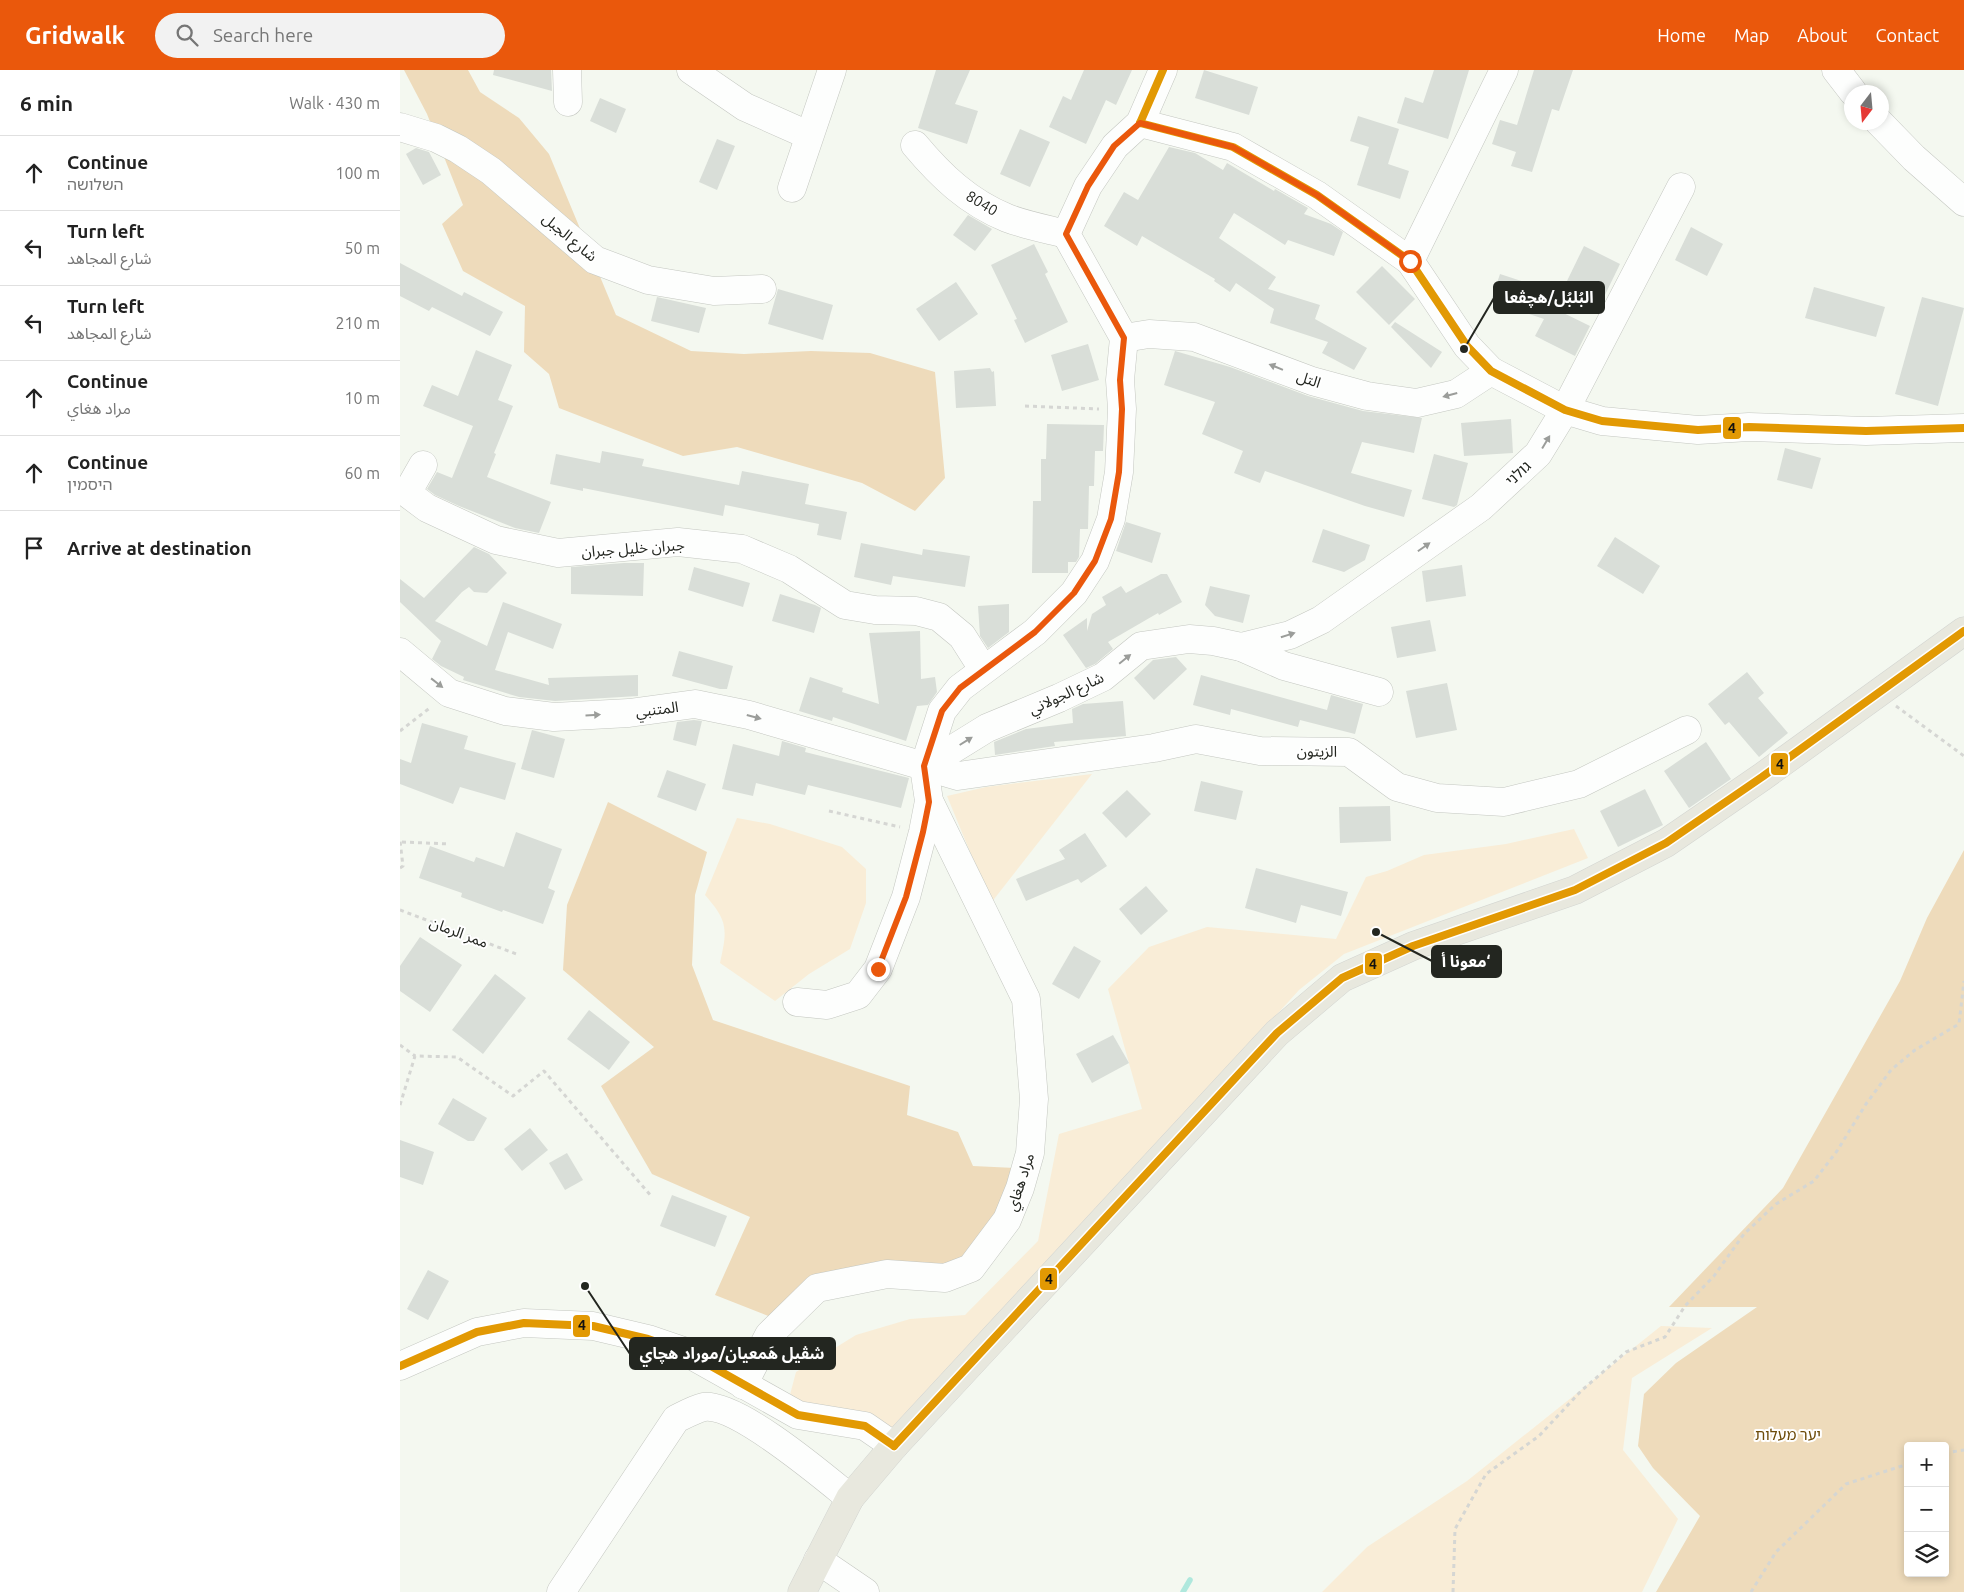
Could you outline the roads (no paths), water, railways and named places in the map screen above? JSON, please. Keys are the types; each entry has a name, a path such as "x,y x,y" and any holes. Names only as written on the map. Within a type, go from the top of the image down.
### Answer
{"main road":[{"path":"802,1592 850,1498 894,1446 1277,1033 1342,978 1413,946 1575,890 1666,843 1762,777 1964,631"}],"street":[{"path":"567,70 568,102"},
{"path":"691,70 745,107 808,135"},
{"path":"792,188 808,135 832,70"},
{"path":"924,766 942,711 960,688 1035,632 1074,593 1095,561 1111,519 1119,472 1122,409 1120,380 1124,338 1066,234 1088,186 1114,146 1140,123 1163,70"},
{"path":"1410,261 1504,70"},
{"path":"1836,70 1848,85"},
{"path":"1140,123 1233,147 1317,195 1410,261 1467,346 1491,370 1565,410 1602,421 1698,430 1749,427 1866,431 1964,428"},
{"name":"شارع الجبل","path":"400,127 436,138 458,149 491,171 595,260 648,280 714,292 762,290"},
{"path":"1887,130 1914,158 1964,202"},
{"name":"8040","path":"915,145 941,176 980,205 1008,218 1066,234"},
{"name":"גולני","path":"1241,647 1290,635 1321,620 1481,507 1538,454 1565,410 1681,188"},
{"name":"التل","path":"1124,338 1149,334 1194,337 1312,381 1367,396 1417,403 1456,394 1491,370"},
{"name":"جبران خليل جبران","path":"423,465 407,493 427,508 496,540 558,553 678,542 742,549 789,569 845,605 875,610 916,611 939,617 962,636 983,669"},
{"name":"شارع الجولاني","path":"924,766 987,728 1060,698 1103,677 1141,646 1189,639 1241,647"},
{"path":"1241,647 1284,666 1379,692"},
{"name":"المتنبي","path":"400,652 449,693 506,711 554,717 630,713 695,704 748,715 924,766"},
{"name":"الزيتون","path":"924,766 958,776 1154,748 1196,739 1260,751 1349,752 1398,787 1437,798 1504,802 1580,784 1687,730"},
{"name":"مراد هغاي","path":"743,1385 769,1335 817,1288 887,1274 946,1278 971,1268 1008,1220 1020,1188 1030,1153 1034,1099 1026,999 929,802 924,766"},
{"path":"797,1002 827,1005 858,995 878,969 906,897 929,802"},
{"path":"400,1366 476,1332 524,1323 593,1326 648,1339 686,1352 798,1415 865,1426 894,1446"},
{"path":"560,1592 676,1419 704,1407 722,1409 755,1426 850,1498"},
{"path":"818,1560 865,1592"}],"waterway":[{"path":"1183,1592 1190,1580"}],"place":[{"name":"البُلبُل/هچڤعا","path":"1464,349"},
{"name":"معونا أ‘","path":"1376,932"},
{"name":"شڤيل هَمعيان/موراد هچاي","path":"585,1286"}],"park label":[{"name":"יער מעלות","path":"1788,1434"}]}
